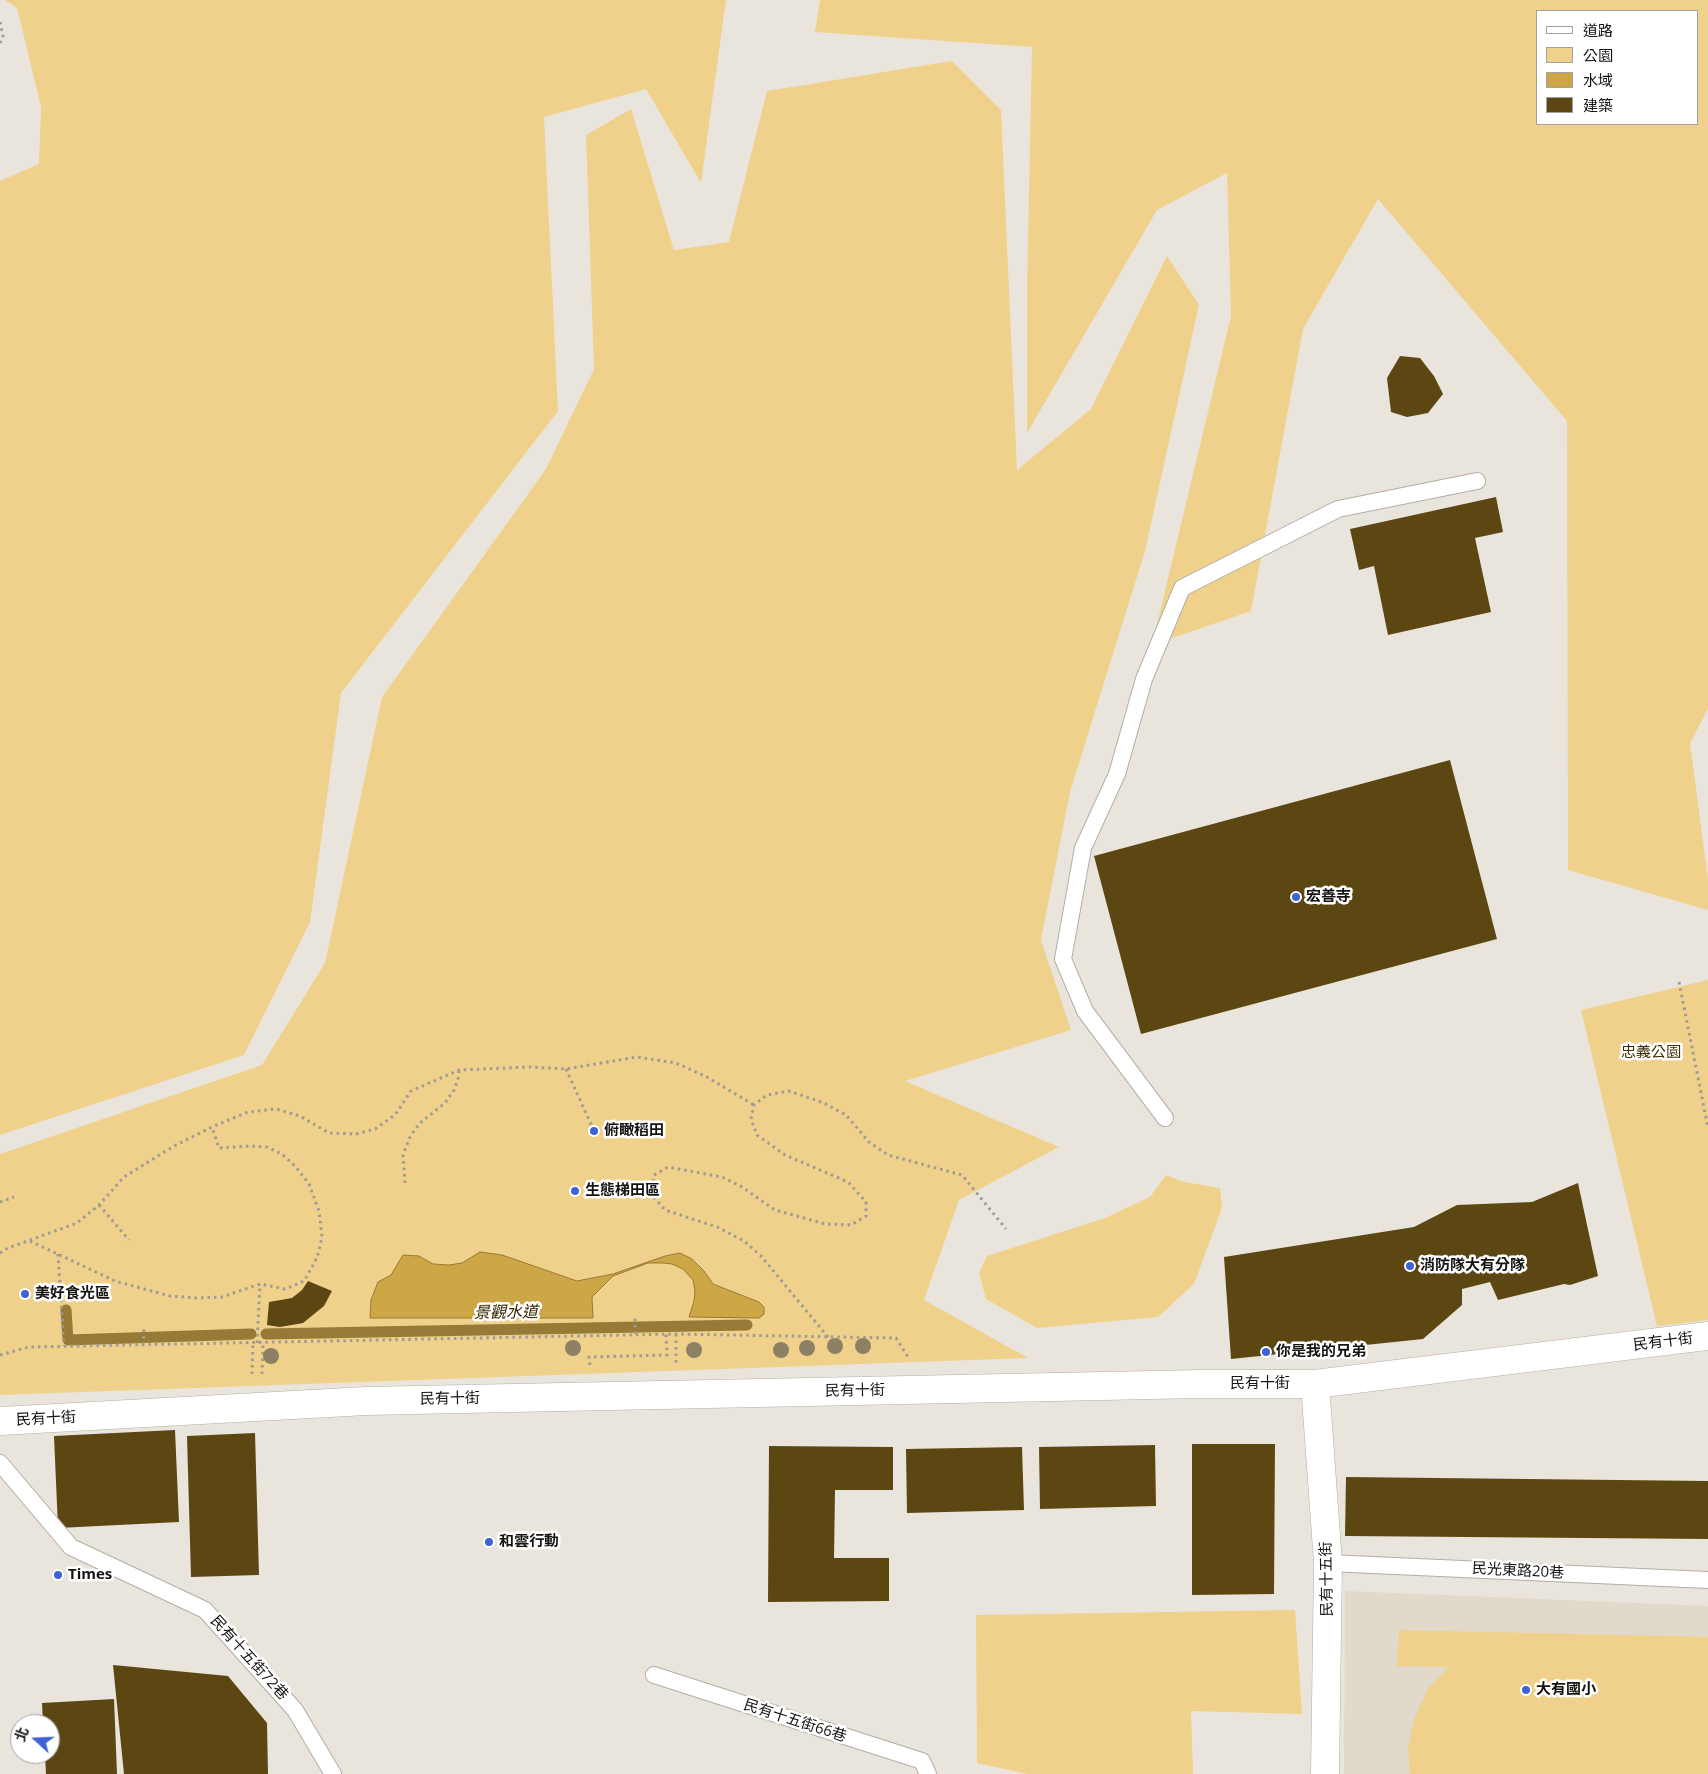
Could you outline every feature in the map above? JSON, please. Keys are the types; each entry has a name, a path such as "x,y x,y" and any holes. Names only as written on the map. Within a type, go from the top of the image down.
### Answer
{"street":[{"name":"民有十街","path":"0,1421 366,1401 1315,1384 1708,1336"},
{"name":"民有十五街","path":"1315,1384 1328,1563 1325,1774"}],"lane":[{"path":"1165,1118 1085,1011 1063,959 1083,848 1117,774 1144,679 1182,588 1338,508 1476,481"},
{"name":"民有十五街72巷","path":"0,1463 71,1547 205,1610 295,1710 333,1774"},
{"name":"民光東路20巷","path":"1328,1563 1708,1580"},
{"name":"民有十五街66巷","path":"654,1676 922,1761 928,1774"}],"path":[{"path":"0,22 3,36 0,43"},
{"path":"1679,982 1708,1128"},
{"path":"0,1253 8,1248 77,1223 99,1205 124,1177 174,1146 248,1112 276,1108 300,1116 329,1133 356,1134 375,1129 395,1115 411,1091 459,1070 530,1067 566,1069 636,1057 676,1063 754,1105"},
{"path":"566,1069 594,1131"},
{"path":"405,1183 403,1155 410,1137 420,1122 445,1103 454,1090 459,1070"},
{"path":"828,1337 761,1256 744,1241 717,1227 665,1210 651,1194 654,1175 668,1167 722,1177 742,1187 775,1210 825,1224 852,1225 866,1216 866,1202 848,1182 785,1155 757,1135 751,1120 754,1105 767,1095 788,1091 824,1103 846,1114 869,1142 888,1155 962,1175 1006,1229"},
{"path":"30,1240 115,1281 170,1296 222,1297 260,1284 285,1289 304,1281 317,1258 322,1237 319,1211 309,1184 296,1167 282,1154 266,1147 219,1148 212,1127"},
{"path":"0,1202 14,1197"},
{"path":"99,1205 129,1240"},
{"path":"58,1254 64,1346"},
{"path":"257,1343 260,1284"},
{"path":"635,1334 636,1318"},
{"path":"144,1328 144,1345"},
{"path":"0,1355 29,1348 64,1346 635,1334 896,1338"}],"shaded area":[{"name":"大有國小","path":"1345,1591 1708,1606 1708,1774 1344,1774"}],"green space":[{"path":"5,0 726,0 701,183 646,89 544,117 558,411 341,693 310,922 244,1055 0,1135 0,181 39,164 41,107 17,8"},
{"path":"820,0 1708,0 1708,709 1690,743 1708,879 1708,910 1568,870 1567,421 1378,199 1303,329 1251,611 1152,645 1231,316 1227,173 1157,210 1027,433 1027,289 1032,47 815,32"},
{"path":"952,61 1001,110 1017,470 1091,409 1167,256 1199,305 1145,551 1070,792 1041,940 1071,1030 905,1081 1059,1147 959,1200 924,1300 1028,1358 0,1395 0,1154 262,1065 325,963 382,697 546,469 594,369 586,135 631,109 674,250 729,242 767,91"},
{"name":"忠義公園","path":"1708,980 1708,1320 1657,1326 1581,1010"},
{"path":"1166,1175 1184,1182 1220,1188 1222,1208 1194,1284 1158,1317 1037,1328 986,1299 979,1273 987,1256 1105,1218 1150,1197"},
{"path":"1295,1610 1302,1714 1191,1711 1193,1774 1027,1774 977,1763 976,1615"},
{"name":"大有國小","path":"1399,1630 1708,1637 1708,1774 1410,1774 1408,1747 1415,1717 1428,1689 1449,1667 1397,1666"}],"water":[{"path":"480,1252 502,1255 577,1281 613,1274 665,1256 680,1253 692,1259 713,1284 759,1302 764,1307 764,1314 759,1318 689,1317 694,1301 693,1280 683,1269 672,1264 648,1263 613,1276 592,1297 593,1318 370,1318 371,1300 378,1282 391,1275 403,1255 419,1256 433,1264 449,1265 462,1263"}],"building":[{"path":"1400,356 1420,358 1434,376 1443,394 1428,413 1407,417 1391,412 1387,378"},
{"path":"1496,497 1503,532 1475,538 1491,612 1388,635 1374,566 1359,570 1350,529"},
{"name":"宏善寺","path":"1450,760 1497,939 1141,1034 1094,856"},
{"name":"消防隊大有分隊","path":"1578,1183 1598,1276 1570,1285 1564,1284 1498,1300 1490,1282 1462,1289 1462,1305 1423,1339 1231,1359 1224,1257 1414,1227 1457,1205 1532,1202"},
{"path":"308,1281 332,1291 324,1306 303,1323 280,1327 267,1325 269,1302 292,1298 302,1290"},
{"path":"175,1430 179,1522 58,1528 54,1436"},
{"path":"255,1433 259,1575 191,1577 187,1436"},
{"path":"1192,1444 1275,1444 1274,1594 1192,1595"},
{"path":"1155,1445 1156,1506 1040,1509 1039,1447"},
{"path":"769,1446 893,1447 893,1490 835,1490 834,1558 889,1558 889,1601 768,1602"},
{"path":"1022,1447 1024,1510 907,1513 906,1449"},
{"path":"1346,1477 1708,1481 1708,1539 1345,1536"},
{"path":"113,1665 228,1676 267,1723 268,1774 124,1774"},
{"path":"114,1699 117,1774 46,1774 46,1764 60,1764 60,1714 43,1714 42,1703"}],"waterway":[{"name":"景觀水道","path":"66,1310 68,1340 251,1334"},
{"name":"景觀水道","path":"266,1334 747,1325"}],"place":[{"name":"宏善寺","path":"1296,897"},
{"name":"俯瞰稻田","path":"594,1131"},
{"name":"生態梯田區","path":"575,1191"},
{"name":"消防隊大有分隊","path":"1410,1266"},
{"name":"美好食光區","path":"25,1294"},
{"name":"你是我的兄弟","path":"1266,1352"},
{"name":"和雲行動","path":"489,1542"},
{"name":"Times","path":"58,1575"},
{"name":"大有國小","path":"1526,1690"}]}
